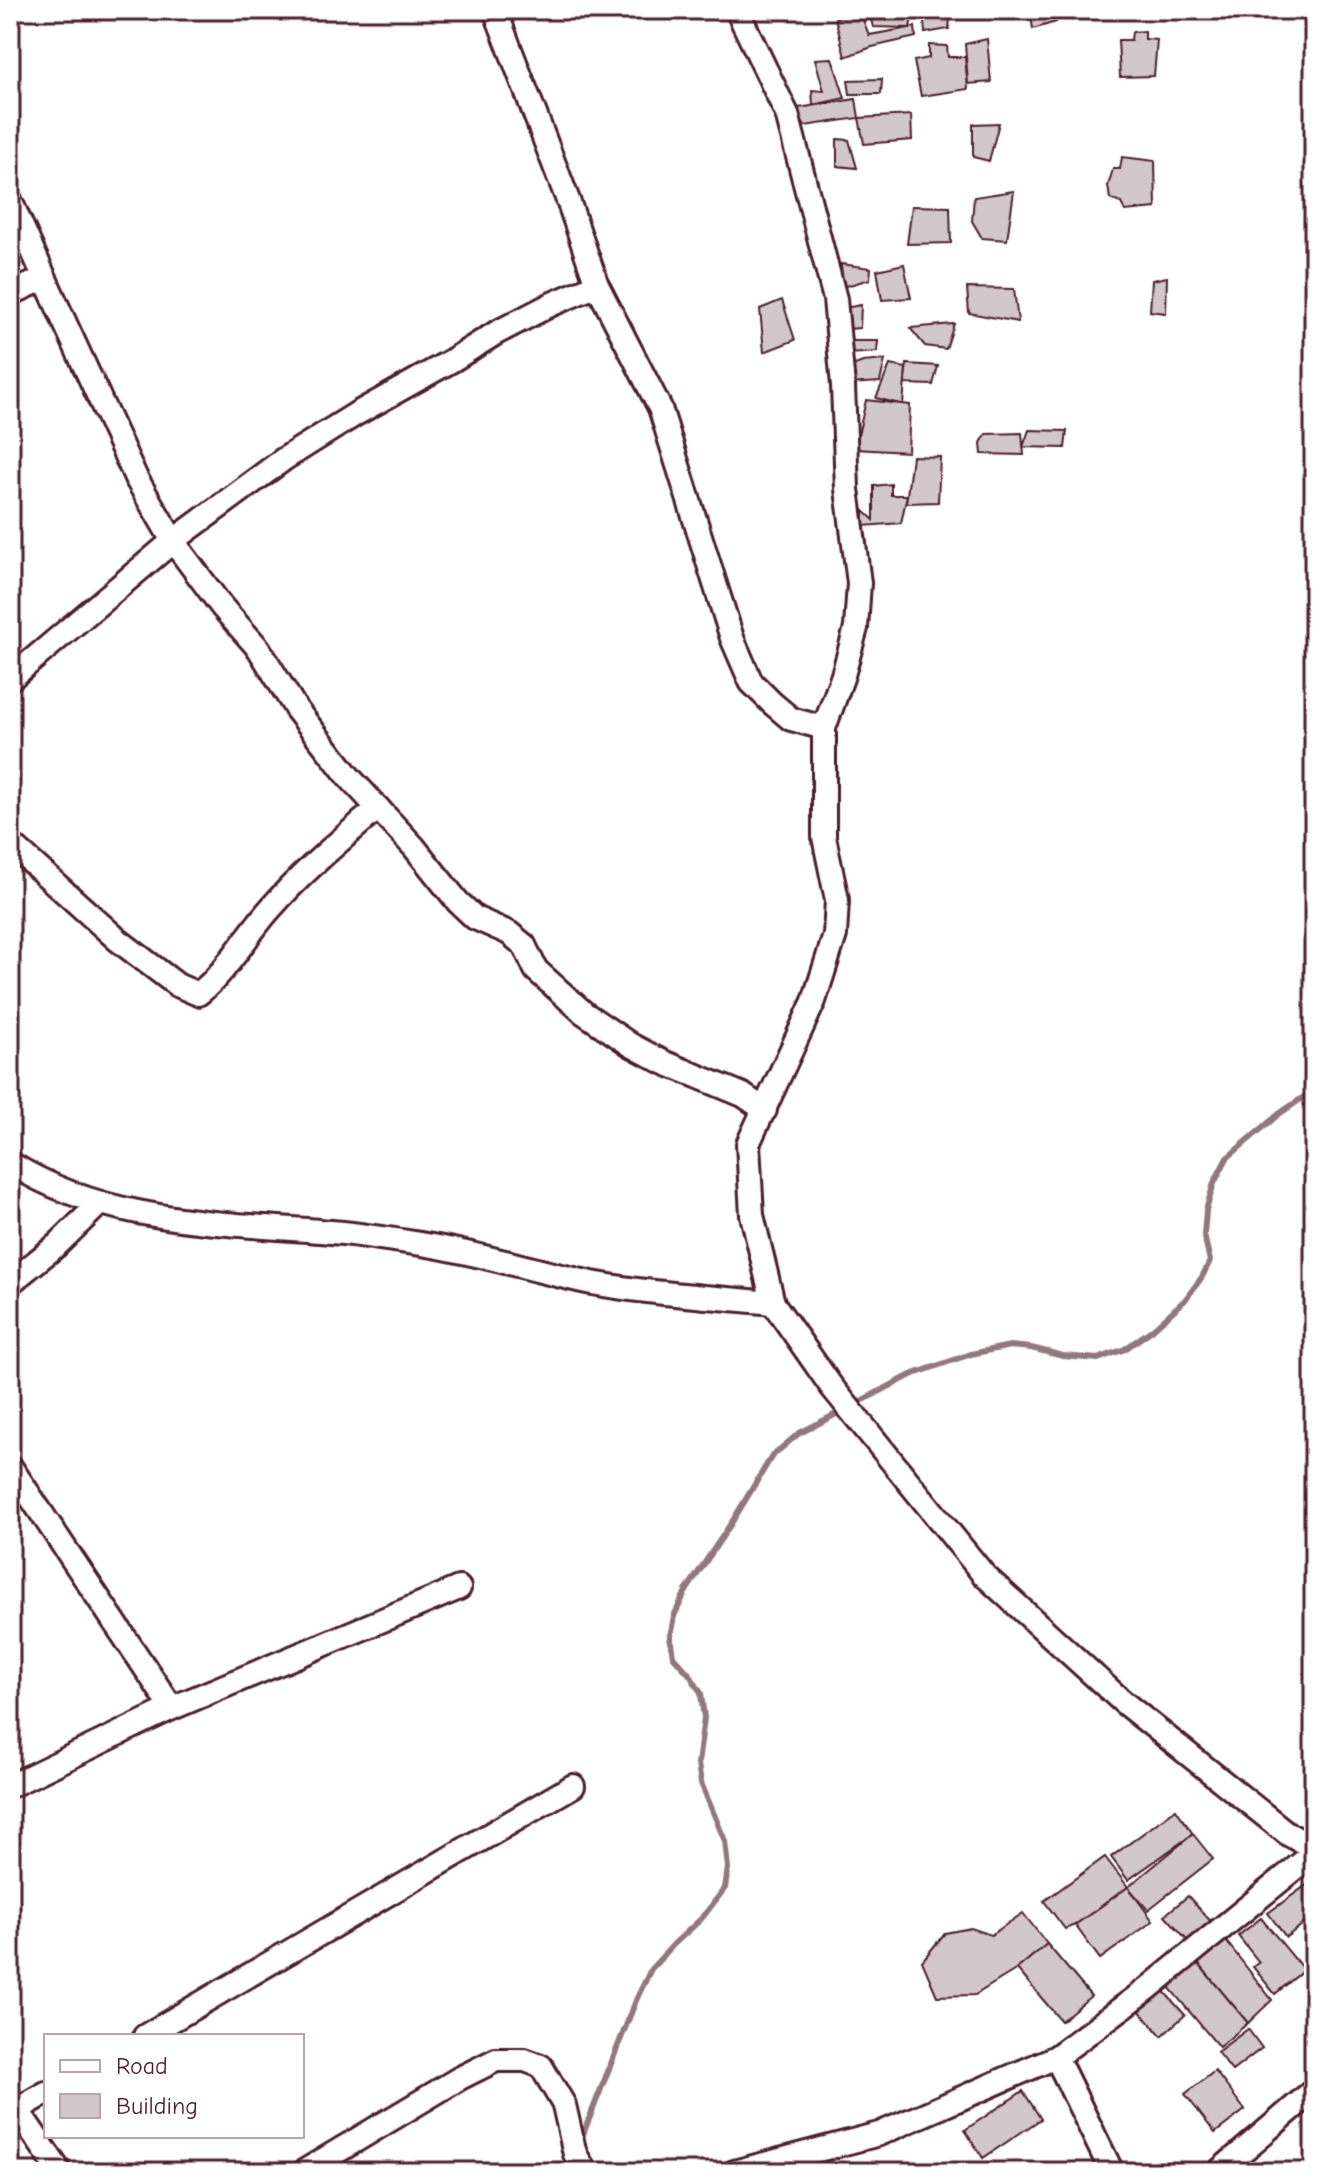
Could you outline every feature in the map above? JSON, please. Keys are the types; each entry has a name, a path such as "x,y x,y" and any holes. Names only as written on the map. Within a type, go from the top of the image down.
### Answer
{"street":[{"path":"495,10 597,285 660,408 732,638 751,682 791,719 824,728"},
{"path":"734,2172 879,2134 1056,2057 1146,1990 1314,1851 1288,1834 1123,1702 984,1575 831,1386 773,1303 752,1215 748,1144 814,1001 835,935 837,900 824,837 824,728 856,628 859,583 847,489 843,386 835,299 787,114 737,10"},
{"path":"10,200 136,478 173,541 222,607 259,649 296,709 350,778 414,847 458,902 475,918 509,933 524,945 536,970 584,1013 631,1045 663,1062 743,1095 765,1110"},
{"path":"10,294 45,278"},
{"path":"10,679 173,541 284,459 496,333 597,285"},
{"path":"10,843 118,940 177,985 198,994 211,984 270,909 378,808"},
{"path":"10,1163 59,1190 126,1211 176,1219 344,1233 411,1243 594,1283 673,1295 773,1303"},
{"path":"10,1283 57,1245 99,1204"},
{"path":"10,1466 172,1708"},
{"path":"10,1786 172,1708 459,1588"},
{"path":"148,2034 573,1786"},
{"path":"1056,2057 1112,2172"},
{"path":"303,2172 460,2078 496,2060 525,2060 541,2066 564,2105 575,2154 586,2172"},
{"path":"1218,2172 1314,2090"},
{"path":"44,2094 14,2104 60,2172"}],"building":[{"path":"923,10 951,10 949,29 925,33"},
{"path":"1030,10 1053,10 1056,22 1033,29"},
{"path":"860,12 869,35 915,27 916,37 845,57 835,18"},
{"path":"913,12 910,28 873,27 870,16"},
{"path":"1145,31 1145,39 1157,40 1154,76 1120,77 1118,40 1131,40 1132,32"},
{"path":"987,39 991,82 968,84 965,44"},
{"path":"929,45 947,46 948,57 965,57 968,89 921,96 914,61 929,58"},
{"path":"832,58 845,98 813,105 812,90 824,91 815,59"},
{"path":"882,79 881,94 850,94 848,80"},
{"path":"856,99 859,118 805,126 792,109"},
{"path":"911,115 912,140 864,144 859,118"},
{"path":"999,123 989,161 973,157 973,124"},
{"path":"837,139 849,140 857,168 837,166"},
{"path":"1122,157 1155,161 1156,208 1125,211 1121,203 1110,199 1108,186 1113,169 1120,169"},
{"path":"1014,191 1007,240 982,238 972,221 974,197"},
{"path":"912,206 950,207 951,243 907,244"},
{"path":"841,264 871,268 870,279 843,287"},
{"path":"904,264 911,298 882,300 877,270"},
{"path":"1167,277 1166,313 1150,311 1152,280"},
{"path":"967,288 1014,289 1018,322 969,313"},
{"path":"782,300 795,340 764,352 760,309"},
{"path":"861,305 860,328 848,329 844,308"},
{"path":"954,324 946,349 925,346 910,328"},
{"path":"848,341 878,341 877,352 849,354"},
{"path":"885,360 880,382 849,384 852,366"},
{"path":"907,364 938,366 933,385 904,384"},
{"path":"890,365 906,368 903,405 876,398"},
{"path":"866,400 910,405 908,452 855,449"},
{"path":"1029,430 1067,431 1065,448 1023,447"},
{"path":"1022,433 1024,455 982,454 981,443 986,434"},
{"path":"912,456 940,457 938,502 906,503"},
{"path":"891,484 891,495 907,495 901,523 864,526 864,511 874,520 874,486"},
{"path":"1176,1809 1193,1834 1128,1880 1111,1857"},
{"path":"1193,1834 1213,1859 1148,1910 1128,1887"},
{"path":"1105,1857 1128,1887 1065,1929 1044,1901"},
{"path":"1308,1884 1314,1892 1314,1916 1286,1937 1268,1913"},
{"path":"1128,1887 1153,1921 1100,1959 1075,1925"},
{"path":"1188,1896 1214,1925 1192,1945 1165,1915"},
{"path":"1023,1913 1047,1944 1017,1969 975,1995 937,1996 922,1961 945,1933 971,1928 991,1935"},
{"path":"1261,1918 1304,1970 1275,1994 1253,1967 1259,1962 1238,1936"},
{"path":"1226,1941 1272,2000 1248,2023 1197,1962"},
{"path":"1047,1944 1091,1996 1061,2021 1017,1969"},
{"path":"1197,1962 1248,2023 1219,2047 1168,1986"},
{"path":"1159,1986 1185,2015 1162,2036 1136,2007"},
{"path":"1248,2029 1262,2048 1232,2071 1217,2052"},
{"path":"1215,2071 1245,2110 1215,2133 1185,2094"},
{"path":"1023,2091 1041,2119 983,2158 965,2130"}],"waterway":[{"path":"580,2142 651,1969 702,1918 725,1888 728,1868 725,1841 701,1783 698,1764 704,1718 701,1693 673,1656 670,1637 674,1616 686,1591 772,1456 798,1434 911,1375 971,1354 1010,1346 1098,1359 1125,1349 1185,1300 1202,1277 1210,1261 1204,1235 1206,1210 1214,1183 1227,1158 1279,1114 1314,1090"}]}
